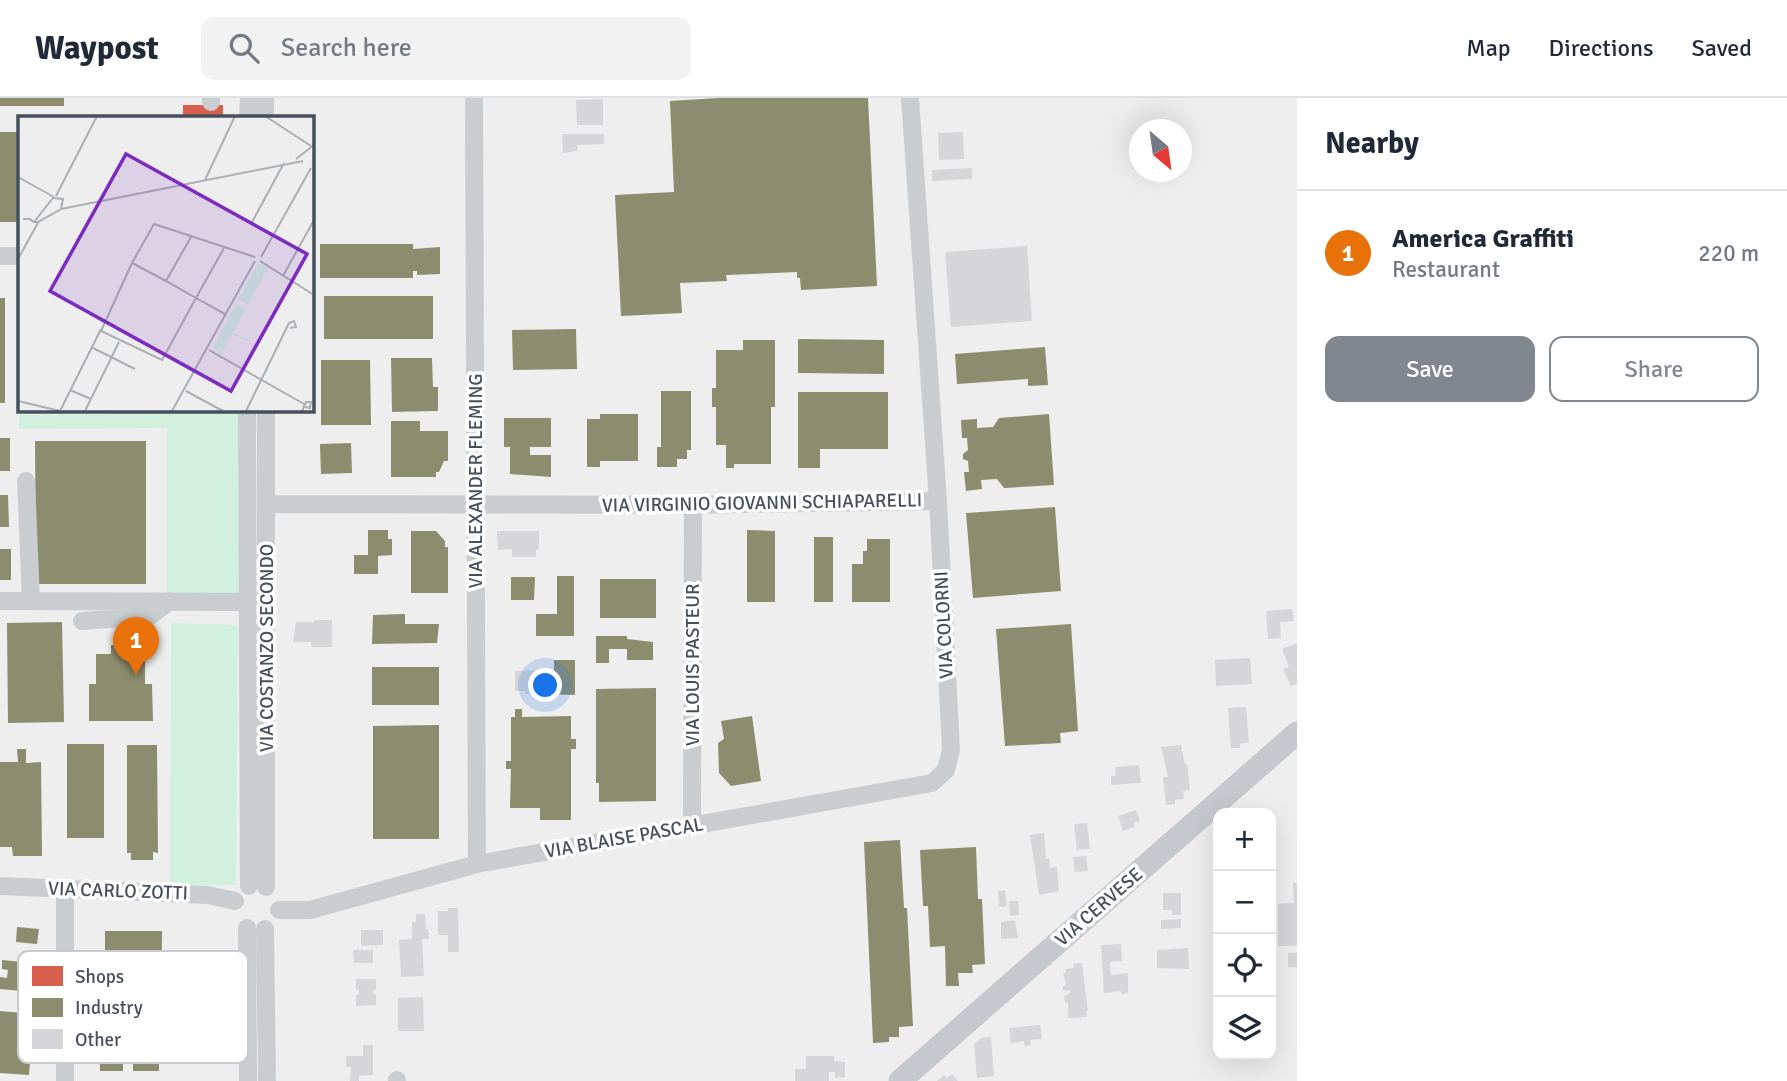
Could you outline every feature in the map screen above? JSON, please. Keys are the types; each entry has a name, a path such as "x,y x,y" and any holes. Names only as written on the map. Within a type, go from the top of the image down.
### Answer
{"main road":[{"name":"VIA CERVESE","path":"900,1081 1297,733"}],"street":[{"path":"248,98 248,116"},
{"path":"265,98 265,116"},
{"name":"VIA ALEXANDER FLEMING","path":"474,98 477,864"},
{"name":"VIA VIRGINIO GIOVANNI SCHIAPARELLI","path":"267,503 693,505 938,501 910,98"},
{"path":"0,256 18,256"},
{"name":"VIA COSTANZO SECONDO","path":"247,411 249,602 258,886"},
{"name":"VIA COSTANZO SECONDO","path":"258,886 267,411"},
{"path":"26,481 31,601"},
{"name":"VIA COLORNI","path":"938,501 951,750"},
{"name":"VIA LOUIS PASTEUR","path":"692,825 693,505"},
{"path":"0,601 249,602"},
{"path":"82,621 150,616 170,601"},
{"name":"VIA BLAISE PASCAL","path":"279,911 310,910 477,864 932,783 946,770 951,750"},
{"name":"VIA CARLO ZOTTI","path":"0,886 208,895 235,901"},
{"path":"258,886 277,896 279,911 275,922 256,929 237,920 234,908 238,895 258,886"},
{"path":"65,888 65,951"},
{"path":"248,1081 256,929"},
{"path":"256,929 267,1081"},
{"path":"65,1063 65,1081"}],"green space":[{"path":"167,411 238,411 242,594 167,594 167,428 19,429 19,415 167,414"},
{"path":"171,623 238,625 236,885 170,885"}],"building: Shops":[{"path":"183,105 223,105 223,116 183,116"}],"building: Industry":[{"path":"0,98 64,98 64,106 0,106"},
{"path":"718,98 868,98 877,286 801,290 797,272 726,275 727,281 680,283 682,313 621,316 615,195 674,192 670,101"},
{"path":"0,132 18,132 18,222 0,222"},
{"path":"320,244 413,244 413,249 440,247 440,274 417,275 417,271 413,271 413,278 320,278"},
{"path":"324,296 433,296 433,339 324,339"},
{"path":"0,298 5,298 5,403 0,403"},
{"path":"576,329 577,369 513,370 512,330"},
{"path":"798,339 884,340 884,374 798,373"},
{"path":"743,340 775,340 775,407 771,407 771,464 734,464 734,468 726,468 726,445 716,445 716,407 712,407 712,388 716,388 716,350 743,350"},
{"path":"1045,347 1048,385 1028,386 1028,379 957,384 955,354"},
{"path":"391,358 432,358 433,387 438,387 438,411 392,412"},
{"path":"321,360 370,360 371,425 321,425"},
{"path":"661,391 691,391 691,450 687,450 687,459 677,459 677,467 657,467 657,447 661,447"},
{"path":"798,392 888,392 888,449 820,449 820,468 798,468"},
{"path":"600,414 638,414 638,461 600,461 600,467 587,467 587,419 600,419"},
{"path":"1049,414 1054,485 1004,488 997,479 981,480 982,489 966,491 964,472 969,472 968,461 963,459 963,454 968,450 967,438 962,438 961,420 977,419 977,428 993,427 999,418"},
{"path":"504,418 551,418 551,447 530,447 530,455 551,455 551,477 510,474 510,447 504,447"},
{"path":"391,421 420,421 420,431 448,431 448,461 444,461 439,472 436,472 436,477 391,477"},
{"path":"0,438 10,438 10,471 0,471"},
{"path":"35,441 146,441 146,584 36,584"},
{"path":"351,443 352,473 321,474 320,444"},
{"path":"0,495 8,495 9,527 0,527"},
{"path":"1055,507 1061,591 973,598 966,513"},
{"path":"368,530 388,530 388,539 392,539 392,555 378,556 378,574 354,574 354,555 368,555"},
{"path":"747,530 775,531 775,602 747,602"},
{"path":"411,531 436,531 445,541 445,547 448,547 448,593 411,593"},
{"path":"814,537 833,537 833,602 814,602"},
{"path":"867,539 890,539 890,602 852,602 852,564 863,564"},
{"path":"0,549 11,549 11,580 0,580"},
{"path":"557,576 574,576 574,636 536,636 536,614 557,614"},
{"path":"511,577 535,577 534,600 511,600"},
{"path":"600,579 656,579 656,618 600,618"},
{"path":"405,614 405,624 439,624 437,643 372,644 373,615"},
{"path":"62,622 64,722 8,723 7,623"},
{"path":"1071,624 1078,731 1060,733 1061,743 1005,746 996,629"},
{"path":"596,636 627,636 627,639 653,642 653,660 627,660 627,649 609,649 609,663 596,663"},
{"path":"115,642 126,642 126,645 130,645 130,654 145,654 145,684 152,684 153,721 89,721 89,684 96,684 96,654 111,654 111,645 115,645"},
{"path":"554,660 575,660 575,695 548,694 548,670 554,670"},
{"path":"372,667 439,667 439,705 372,705"},
{"path":"656,688 656,801 599,802 599,783 596,783 596,689"},
{"path":"515,709 522,709 522,717 571,716 571,739 576,739 576,749 571,749 571,820 540,820 540,808 510,808 511,769 506,769 506,761 511,761 511,717 515,717"},
{"path":"752,716 761,781 731,786 719,773 718,743 724,739 721,721"},
{"path":"439,725 439,839 373,839 373,726"},
{"path":"67,744 104,744 104,838 67,838"},
{"path":"127,745 157,745 158,853 153,852 153,860 131,860 131,853 127,853"},
{"path":"17,749 26,749 26,763 41,762 42,856 13,856 12,847 0,847 0,762 18,762"},
{"path":"900,840 904,908 907,908 913,1026 899,1027 899,1037 889,1037 889,1042 873,1043 864,842"},
{"path":"976,847 985,964 972,965 973,973 958,973 959,986 946,986 945,946 930,947 928,906 923,906 920,850"},
{"path":"17,927 39,929 37,944 16,942"},
{"path":"105,931 162,931 162,951 105,951"},
{"path":"2,960 18,962 18,991 0,989 0,977 7,978 8,970 2,969"},
{"path":"0,1011 18,1013 18,1063 30,1063 29,1075 0,1073"},
{"path":"100,1063 123,1063 123,1071 100,1071"},
{"path":"133,1063 159,1063 159,1071 133,1071"}],"building: Other":[{"path":"603,99 603,125 577,125 576,100"},
{"path":"963,132 964,159 939,160 938,133"},
{"path":"562,134 604,134 604,144 577,145 578,151 563,153"},
{"path":"972,168 972,179 932,181 932,170"},
{"path":"1027,246 1032,321 951,327 945,252"},
{"path":"497,531 539,531 536,557 512,557 512,549 498,550"},
{"path":"1292,609 1294,621 1280,622 1281,638 1268,639 1266,611"},
{"path":"332,620 332,647 312,647 311,642 293,642 296,622"},
{"path":"1297,643 1297,683 1291,686 1283,669 1289,667 1282,649"},
{"path":"1250,658 1252,684 1216,686 1215,660"},
{"path":"548,670 548,694 515,691 515,671"},
{"path":"1246,707 1249,742 1240,744 1240,748 1231,748 1228,708"},
{"path":"1181,745 1185,765 1187,764 1190,790 1183,791 1184,799 1166,805 1163,777 1168,777 1161,747"},
{"path":"1139,765 1141,783 1111,785 1111,776 1116,776 1115,767"},
{"path":"1136,810 1140,821 1134,823 1135,827 1123,831 1118,816"},
{"path":"1087,823 1090,849 1077,850 1074,824"},
{"path":"1044,833 1046,859 1049,859 1050,868 1057,867 1059,891 1039,895 1030,835"},
{"path":"1086,856 1088,871 1075,872 1073,857"},
{"path":"1293,883 1297,883 1297,946 1278,946 1278,904 1294,903"},
{"path":"1005,890 1007,906 999,907 998,891"},
{"path":"1163,893 1181,893 1181,915 1172,915 1172,910 1163,910"},
{"path":"1009,901 1018,901 1019,915 1010,916"},
{"path":"448,908 458,908 459,952 448,952 448,935 438,935 438,911 448,911"},
{"path":"416,914 425,914 428,929 429,939 422,939 424,976 401,977 399,940 412,939 412,922 416,922"},
{"path":"1181,919 1181,928 1161,929 1161,920"},
{"path":"1015,920 1018,938 1001,939 1001,922"},
{"path":"361,930 383,930 383,945 361,946"},
{"path":"1121,944 1122,961 1110,962 1111,975 1128,973 1128,993 1104,993 1101,945"},
{"path":"1188,948 1189,969 1157,968 1157,950"},
{"path":"353,950 373,950 373,963 354,963"},
{"path":"1288,953 1297,953 1297,967 1288,967"},
{"path":"1082,963 1087,1017 1068,1018 1068,1003 1065,1003 1064,996 1070,993 1070,990 1063,991 1063,986 1066,985 1063,973 1066,973 1066,969 1074,968 1073,964"},
{"path":"356,979 376,979 376,990 373,990 373,994 376,994 376,1005 356,1006 359,990 356,990"},
{"path":"423,997 424,1031 398,1031 398,998"},
{"path":"1040,1025 1042,1039 1030,1040 1031,1045 1024,1046 1024,1041 1011,1043 1009,1028"},
{"path":"991,1037 994,1076 977,1078 974,1044 981,1038"},
{"path":"363,1045 373,1045 373,1075 359,1076 359,1081 350,1081 351,1067 346,1067 346,1056 363,1056"},
{"path":"806,1056 834,1056 834,1061 845,1062 845,1077 835,1078 835,1072 829,1072 829,1081 795,1081 795,1069 806,1069"},
{"path":"952,1074 958,1081 937,1081 944,1075 947,1078"}],"place":[{"name":"America Graffiti","path":"136,675"}]}
